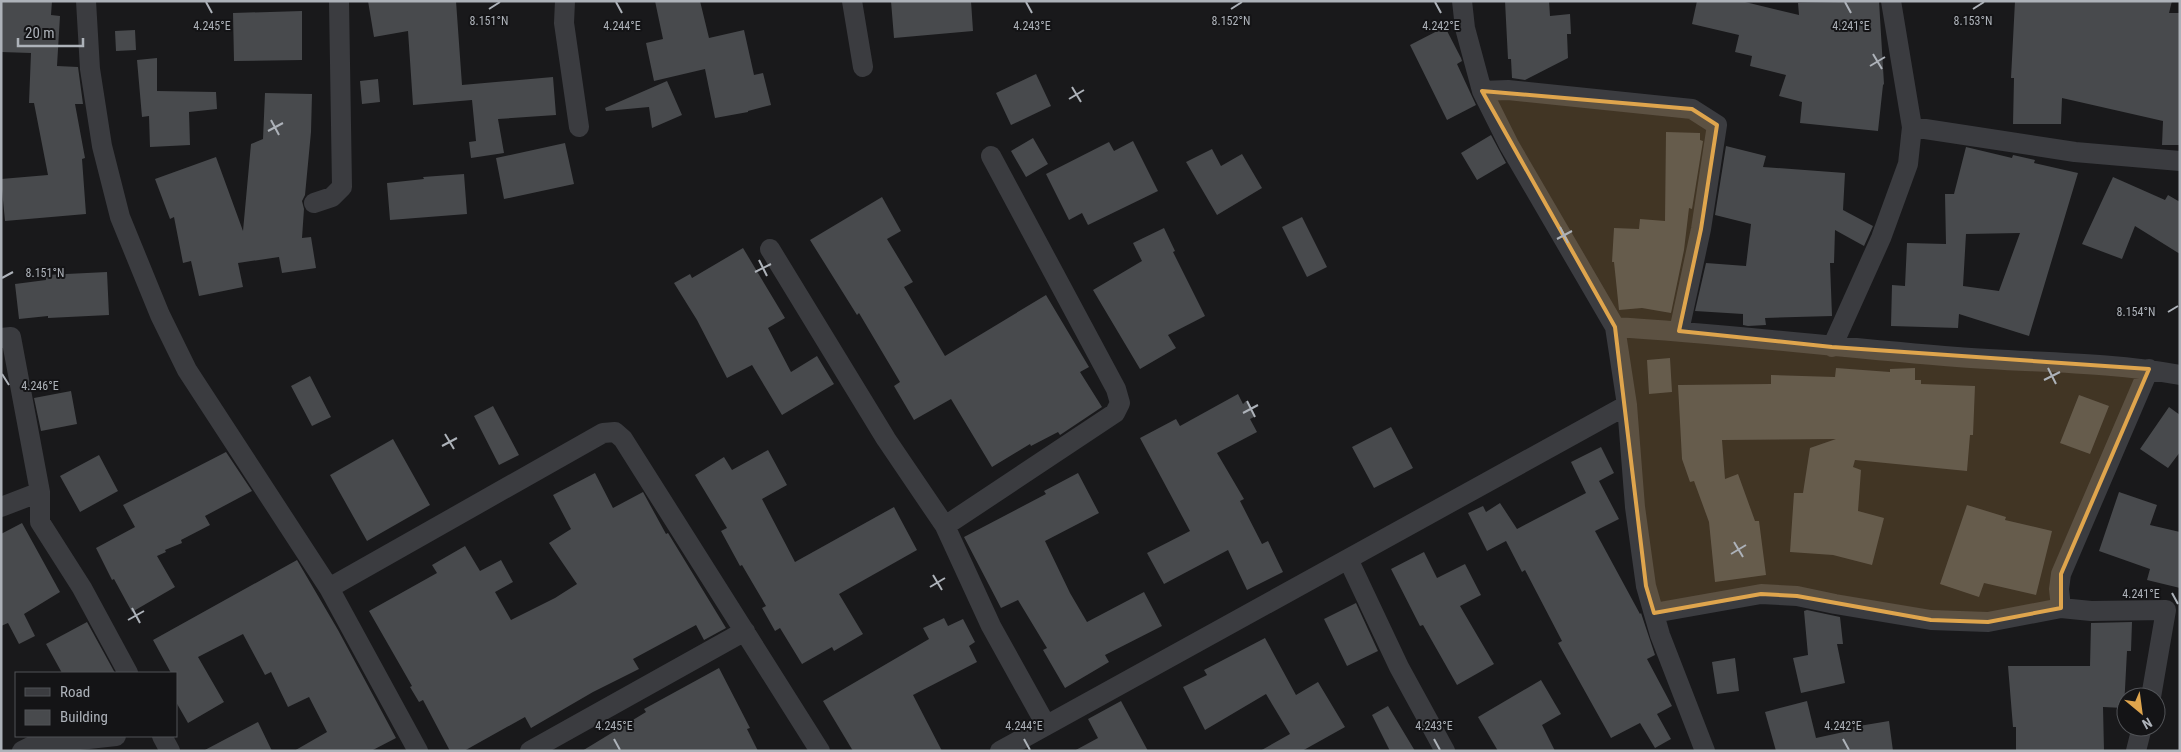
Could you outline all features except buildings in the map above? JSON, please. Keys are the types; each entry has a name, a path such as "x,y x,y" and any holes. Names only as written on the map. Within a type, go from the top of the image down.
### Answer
{"street":[{"path":"86,1 90,69 102,146 120,217 157,306 188,370 329,588 418,751"},
{"path":"314,203 332,197 342,187 339,1"},
{"path":"566,1 564,23 579,127"},
{"path":"852,1 863,66"},
{"path":"1462,1 1465,28 1482,90 1509,145 1614,327 1627,406 1635,507 1646,586 1660,635 1705,751"},
{"path":"1832,347 1881,238 1908,164 1912,126 1891,1"},
{"path":"1482,90 1508,90 1692,109 1717,125 1701,229 1679,331"},
{"path":"1912,126 2075,152 2180,161"},
{"path":"945,526 1115,414 1120,403 1116,389 991,156"},
{"path":"770,249 886,439 945,526 991,626 1046,726"},
{"path":"1614,327 1679,331 1832,347 1986,360 2058,362 2149,369 2180,375"},
{"path":"1,338 11,337 40,492 40,522 82,588 127,672"},
{"path":"2061,608 2061,574 2149,369"},
{"path":"1000,751 1627,406"},
{"path":"329,588 604,432 615,432 624,439 820,751"},
{"path":"1,507 40,492"},
{"path":"1348,559 1399,667 1445,751"},
{"path":"1654,613 1761,594 1797,596 1931,620 1988,622 2061,608 2091,611 2173,612 2153,687"},
{"path":"530,751 745,631"},
{"path":"22,751 34,745 107,737"},
{"path":"163,737 170,751"},
{"path":"2136,751 2140,737"}],"highlighted area":[{"path":"1482,91 1692,109 1717,125 1701,229 1679,331 1832,347 2149,369 2061,574 2061,608 1988,622 1931,620 1797,596 1761,594 1654,613 1646,586 1615,327"}]}
